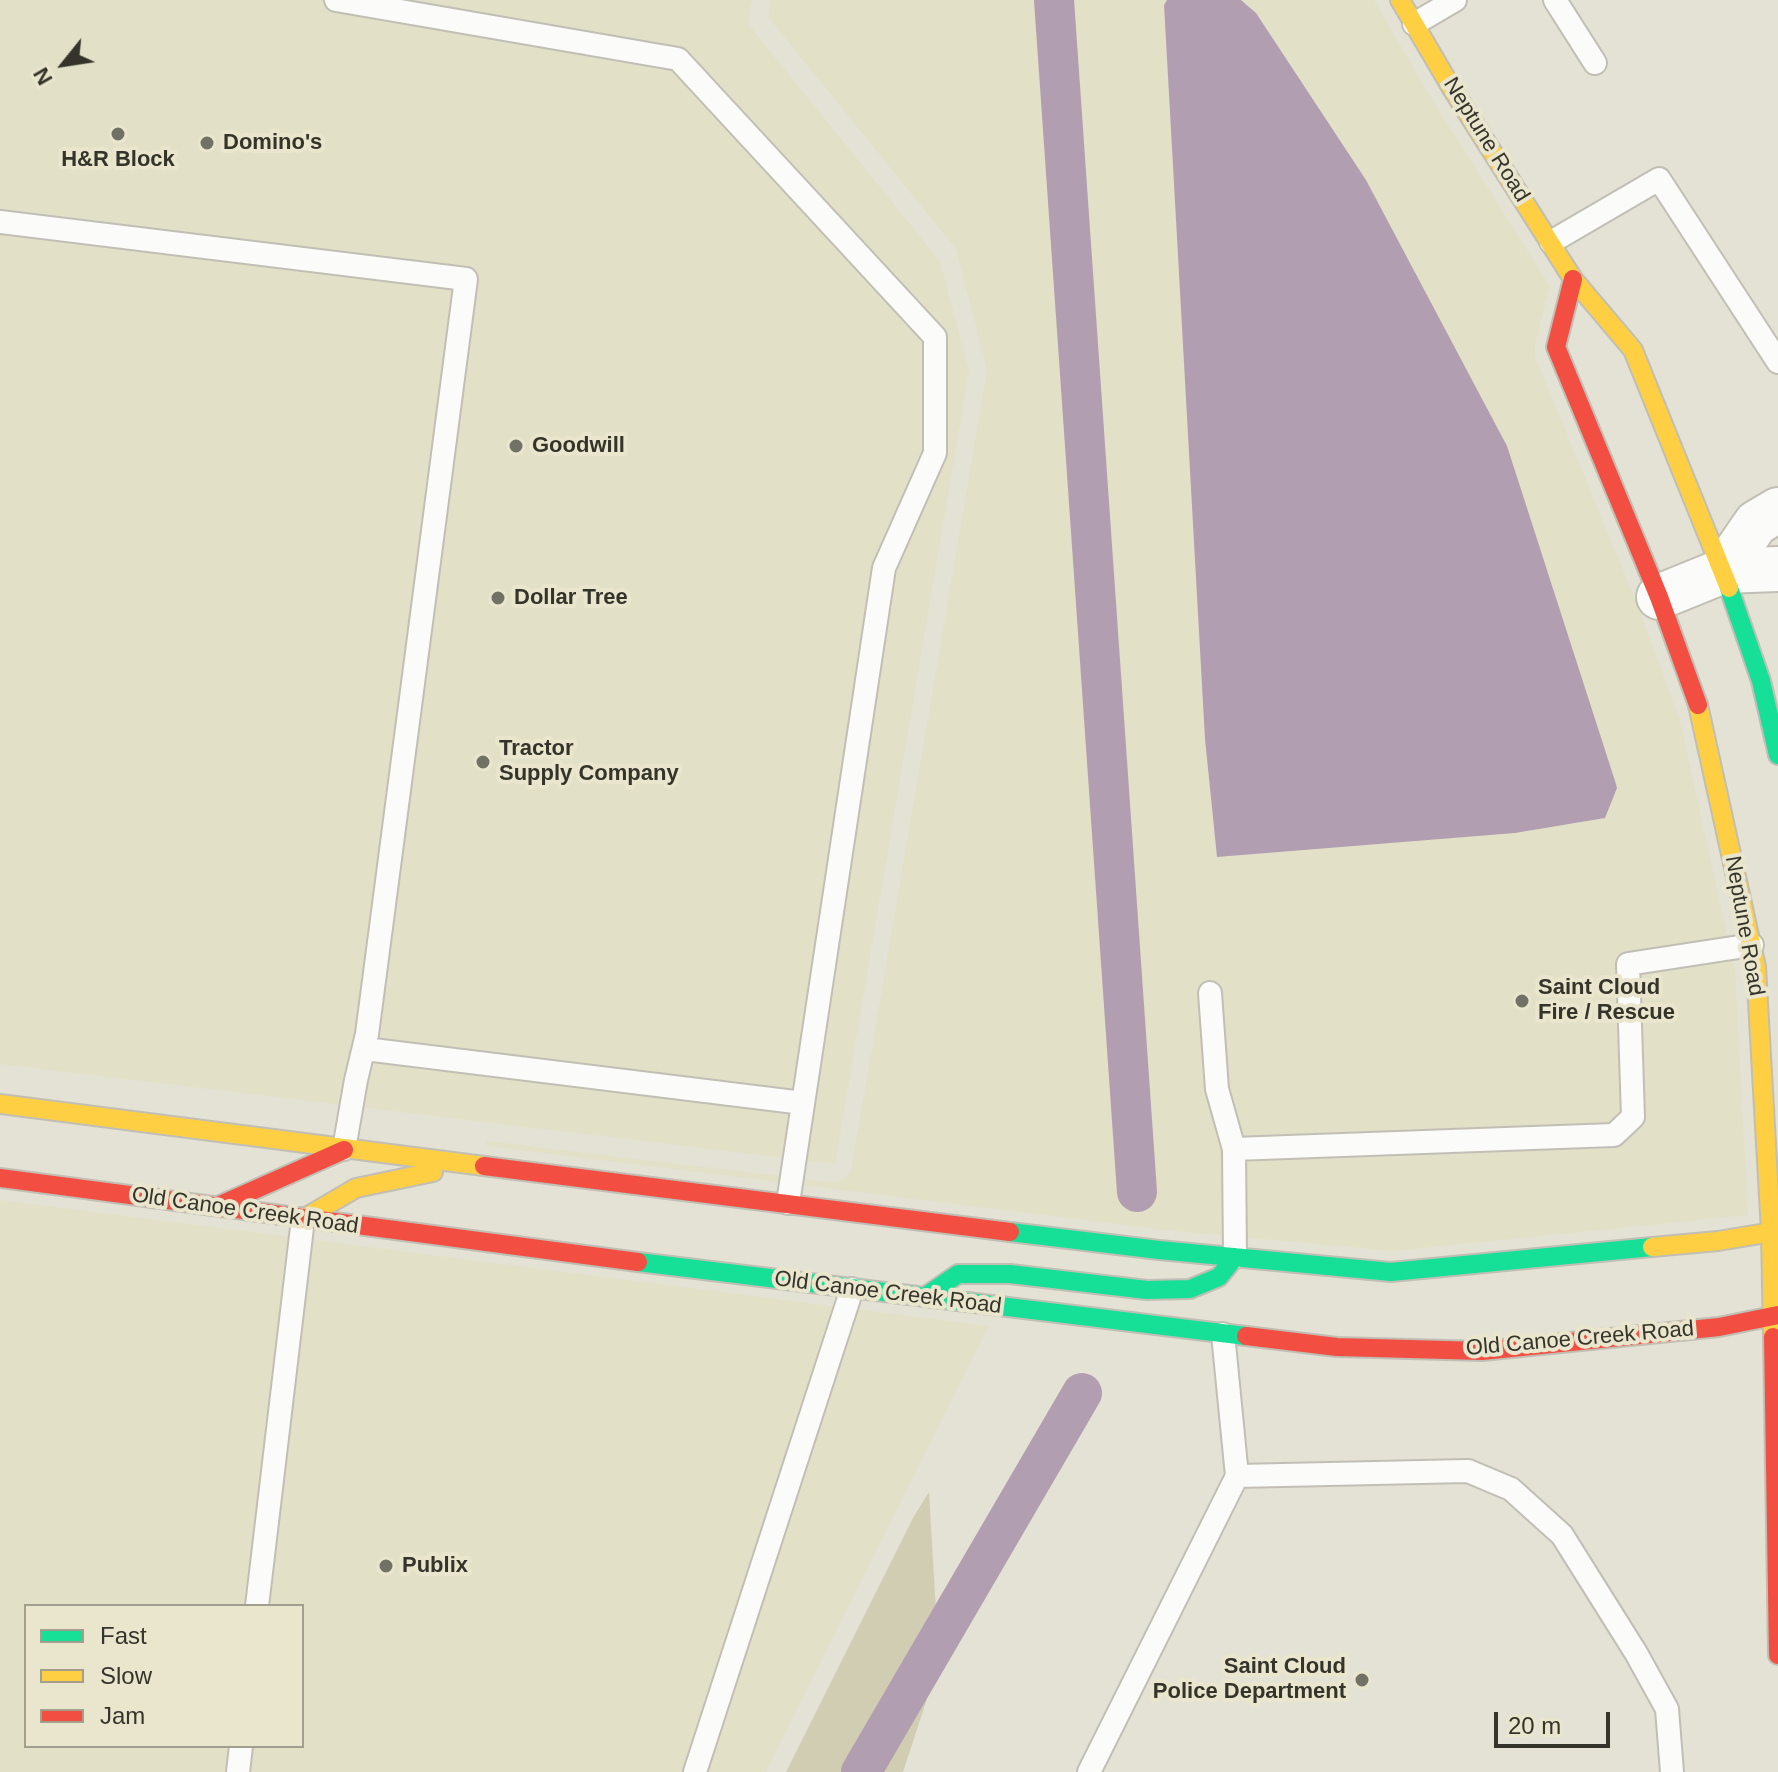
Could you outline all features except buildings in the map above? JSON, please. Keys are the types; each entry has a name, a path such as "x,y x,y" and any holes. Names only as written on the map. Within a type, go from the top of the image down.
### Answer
{"main road":[{"name":"Neptune Road","path":"1400,0 1573,279 1633,350 1723,571 1761,681 1778,755"},
{"name":"Neptune Road","path":"1573,279 1556,347 1659,597 1701,713 1756,967 1774,1232 1778,1655"},
{"path":"0,1104 1205,1255 1391,1272 1718,1241 1774,1232"},
{"path":"218,1206 344,1149"},
{"path":"303,1219 356,1188 467,1164"},
{"name":"Old Canoe Creek Road","path":"0,1178 852,1289 1337,1347 1482,1351 1719,1327 1775,1315"},
{"path":"924,1298 958,1274 1010,1274 1147,1290 1190,1289 1219,1277 1235,1257"}],"street":[{"path":"1723,571 1756,523 1778,510"},
{"path":"1659,597 1723,571 1778,569"}],"lane":[{"path":"336,0 678,59 935,337 935,453 884,568 788,1203"},
{"path":"1414,24 1455,0"},
{"path":"1555,0 1595,63"},
{"path":"1551,242 1659,179 1778,362"},
{"path":"0,222 466,279 365,1049 356,1080 344,1149"},
{"path":"1234,1149 1614,1135 1633,1117 1628,964 1752,945"},
{"path":"1210,993 1217,1089 1234,1149 1235,1257"},
{"path":"365,1049 803,1103"},
{"path":"257,1604 303,1219"},
{"path":"695,1772 852,1289"},
{"path":"1089,1772 1237,1476 1223,1334"},
{"path":"1237,1476 1468,1471 1511,1489 1562,1535 1636,1653 1667,1709 1672,1772"},
{"path":"238,1772 241,1748"}],"shaded area":[{"path":"0,0 752,0 748,24 940,261 969,371 835,1164 0,1064"},
{"path":"771,0 1167,0 1164,5 1205,739 1217,857 1515,833 1605,818 1507,446 1366,180 1256,13 1241,0 1374,0 1432,99 1550,286 1535,344 1535,356 1638,606 1680,720 1735,972 1748,1215 1393,1251 1164,1230 487,1146 486,1141 830,1182 842,1180 851,1171 987,371 956,249 768,17"},
{"path":"1167,0 1241,0 1256,13 1366,180 1507,446 1617,788 1605,818 1515,833 1217,857 1205,739 1164,5"},
{"path":"0,1200 989,1326 766,1772 0,1772"},
{"path":"929,1492 939,1662 903,1772 786,1772 913,1518"}],"waterway":[{"path":"1054,0 1137,1192"},
{"path":"861,1772 1082,1393"}],"traffic: fast":[{"path":"1729,588 1761,681 1778,755"},
{"path":"1010,1232 1391,1272 1652,1247"},
{"path":"929,1294 958,1274 1010,1274 1147,1290 1190,1289 1219,1277 1235,1257"},
{"path":"638,1262 1246,1336"}],"traffic: slow":[{"path":"1400,0 1451,87 1573,279 1633,350 1729,588"},
{"path":"1698,705 1756,967 1771,1232 1773,1337"},
{"path":"0,1104 484,1166"},
{"path":"303,1219 356,1188 433,1172"},
{"path":"1652,1247 1778,1231"}],"traffic: jam":[{"path":"1573,279 1556,347 1659,597 1698,705"},
{"path":"218,1206 344,1150"},
{"path":"484,1166 1010,1232"},
{"path":"0,1178 638,1262"},
{"path":"1246,1336 1337,1347 1482,1351 1719,1327 1778,1315"},
{"path":"1773,1337 1778,1655"}],"place":[{"name":"H&R Block","path":"118,134"},
{"name":"Domino's","path":"207,143"},
{"name":"Goodwill","path":"516,446"},
{"name":"Dollar Tree","path":"498,598"},
{"name":"Tractor Supply Company","path":"483,762"},
{"name":"Saint Cloud Fire / Rescue","path":"1522,1001"},
{"name":"Publix","path":"386,1566"},
{"name":"Saint Cloud Police Department","path":"1362,1680"}]}
